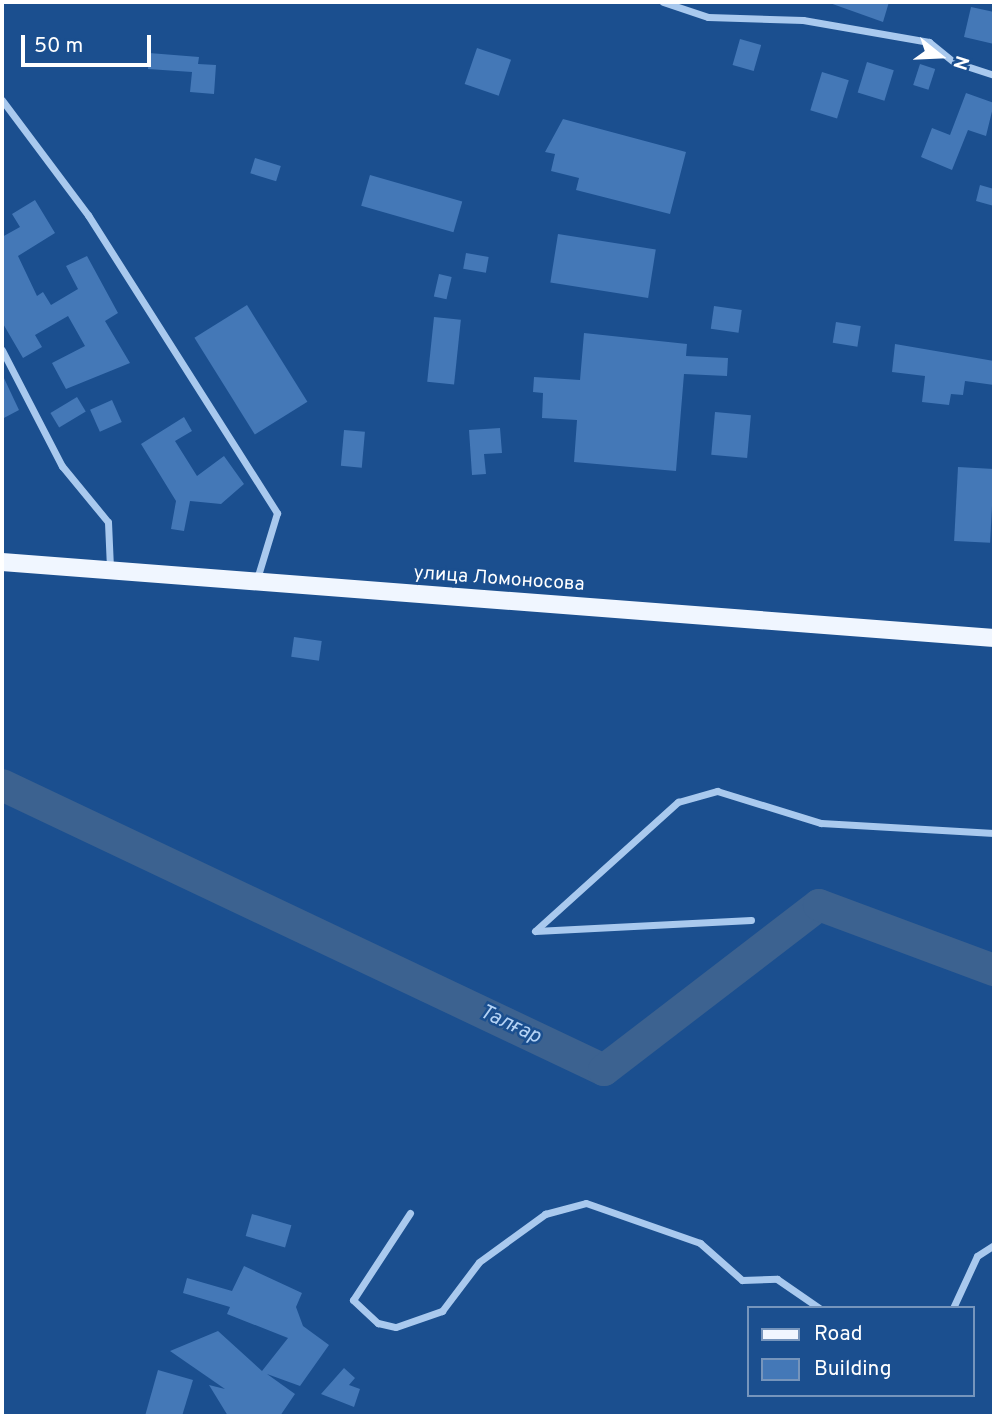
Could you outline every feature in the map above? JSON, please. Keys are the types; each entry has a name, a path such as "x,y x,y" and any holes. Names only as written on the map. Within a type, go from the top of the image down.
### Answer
{"main road":[{"name":"улица Ломоносова","path":"2,562 994,639"}],"street":[{"path":"663,2 708,17 803,20 929,41 954,62 994,75"},
{"path":"2,100 88,215 277,513 256,583"},
{"path":"2,350 62,466 108,522 110,572"},
{"path":"751,920 535,931 678,802 717,792 821,823 994,833"},
{"path":"410,1213 353,1300 378,1323 396,1327 442,1311 479,1262 545,1214 586,1203 700,1243 742,1280 777,1279 816,1306"},
{"path":"954,1306 977,1256 994,1245"}],"building":[{"path":"827,2 889,2 883,22"},
{"path":"971,7 994,12 994,44 964,37"},
{"path":"740,39 761,45 754,71 733,65"},
{"path":"477,48 511,60 499,96 465,84"},
{"path":"149,53 199,57 198,64 216,65 214,94 190,92 192,72 148,69"},
{"path":"867,62 894,70 884,101 858,93"},
{"path":"920,64 935,69 928,90 913,85"},
{"path":"822,72 849,80 837,118 810,110"},
{"path":"966,93 994,103 986,136 968,130 952,170 921,157 932,128 950,135"},
{"path":"563,119 686,152 670,214 576,190 579,178 551,171 555,154 545,152"},
{"path":"255,158 281,166 276,181 250,173"},
{"path":"370,175 462,201 453,232 361,206"},
{"path":"980,185 994,189 994,206 976,201"},
{"path":"35,200 55,233 18,256 37,296 43,292 51,305 78,289 66,266 87,256 118,313 105,321 130,363 66,389 52,363 85,346 68,316 35,335 42,347 23,358 2,322 2,237 20,227 12,214"},
{"path":"558,234 656,249 648,298 550,282"},
{"path":"466,253 489,257 486,273 463,269"},
{"path":"439,274 452,277 446,299 434,296"},
{"path":"247,305 307,402 255,435 194,338"},
{"path":"714,306 742,310 739,333 711,329"},
{"path":"434,317 461,320 454,384 427,382"},
{"path":"836,322 861,326 857,347 833,343"},
{"path":"584,333 687,344 686,356 728,358 727,376 684,374 676,471 574,462 577,420 542,418 543,393 533,392 534,377 580,380"},
{"path":"895,344 994,361 994,385 965,381 963,395 951,394 949,405 922,402 925,376 892,372"},
{"path":"2,374 19,410 2,419"},
{"path":"77,397 86,412 59,428 50,413"},
{"path":"112,400 122,422 100,432 90,410"},
{"path":"715,412 751,415 747,458 711,455"},
{"path":"184,417 192,431 175,441 197,476 224,456 244,484 221,504 190,501 184,531 171,529 176,501 141,444"},
{"path":"500,428 502,453 484,454 486,474 472,475 469,430"},
{"path":"344,430 365,432 362,468 341,466"},
{"path":"958,467 994,469 990,543 954,541"},
{"path":"294,637 322,641 319,661 291,657"},
{"path":"252,1214 291,1225 285,1247 246,1236"},
{"path":"244,1266 302,1293 296,1307 303,1326 329,1345 300,1386 267,1374 295,1394 280,1416 228,1416 209,1385 225,1389 170,1351 218,1331 262,1371 288,1338 227,1314 230,1307 183,1293 187,1278 232,1291"},
{"path":"344,1368 355,1378 349,1385 360,1389 354,1407 321,1394"},
{"path":"158,1370 193,1380 182,1416 145,1416"}],"waterway":[{"name":"Талғар","path":"2,785 604,1070 819,905 994,970"}]}
